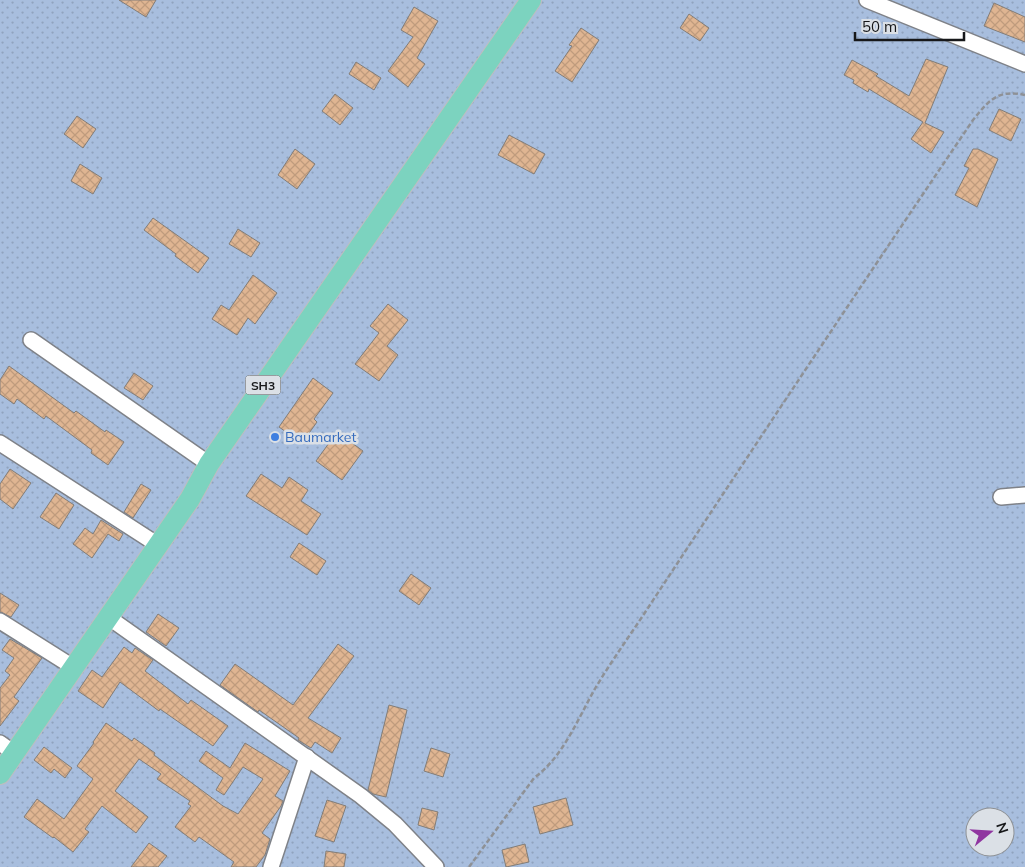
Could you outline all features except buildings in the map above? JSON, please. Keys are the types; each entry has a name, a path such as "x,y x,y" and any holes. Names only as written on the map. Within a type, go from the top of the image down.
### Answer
{"main road":[{"name":"SH3","path":"0,774 7,748 73,667 108,617 190,499 209,464 530,0"}],"street":[{"path":"866,0 1025,64"},
{"path":"31,340 209,464"},
{"path":"0,443 158,545"},
{"path":"1001,497 1025,495"},
{"path":"108,617 361,796 395,824 436,867"},
{"path":"0,621 73,667"},
{"path":"270,867 307,757"}],"path":[{"path":"469,867 534,778 545,770 557,754 573,730 602,678 973,120 985,105 994,98 1012,92 1025,95"}],"shaded area":[{"path":"0,0 1025,0 1025,867 0,867"}],"place":[{"name":"Baumarket","path":"275,437"}]}
